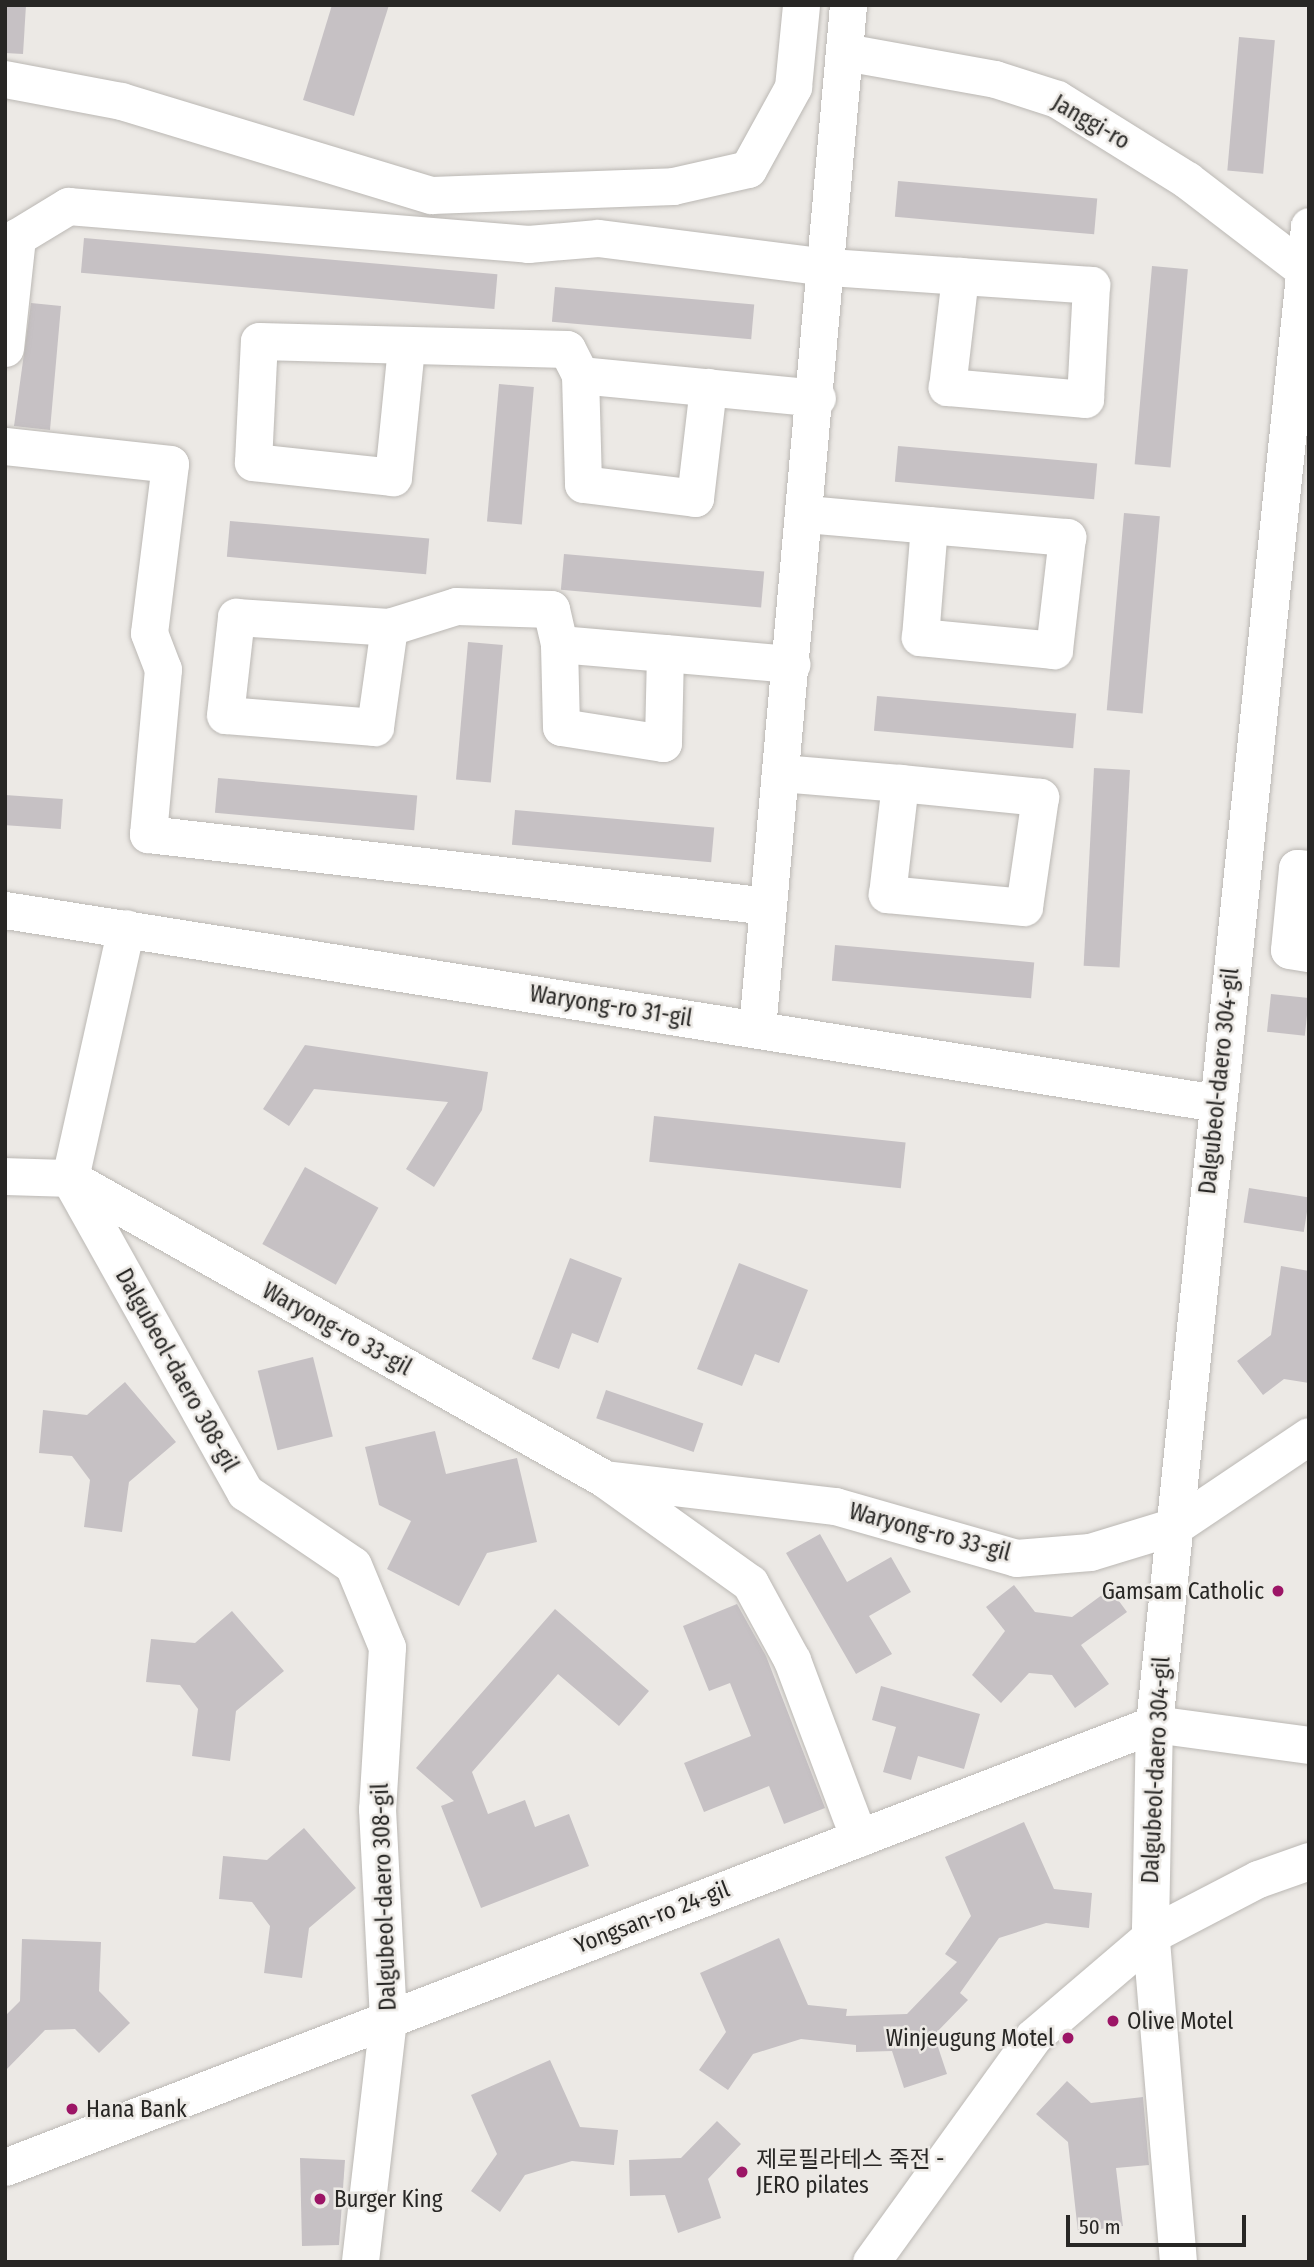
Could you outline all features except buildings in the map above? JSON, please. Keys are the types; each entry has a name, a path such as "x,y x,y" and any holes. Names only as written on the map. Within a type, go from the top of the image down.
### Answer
{"street":[{"path":"5,79 121,101 431,195 673,186 748,169 793,88 801,5"},
{"path":"757,1029 829,267 848,5"},
{"name":"Janggi-ro","path":"845,52 995,79 1057,99 1187,180 1303,269"},
{"path":"5,348 18,237 68,206 528,244 598,238 829,267 960,276 1091,285 1085,399 947,387 960,276"},
{"name":"Dalgubeol-daero 304-gil","path":"1178,2262 1151,1936 1154,1724 1217,1103 1294,511 1303,269 1309,226"},
{"path":"406,347 393,477 253,462 259,341 406,347 567,349 580,375 583,484 695,498 708,387"},
{"path":"580,375 817,398"},
{"path":"5,446 170,464 149,633 163,669 148,834 768,906"},
{"path":"806,514 1067,537 1054,650 920,637 929,525"},
{"path":"388,627 375,727 225,715 236,617 388,627 456,606 551,609 559,644 561,726 663,743 665,653"},
{"path":"559,644 792,664"},
{"path":"781,773 900,783 1040,797 1024,907 887,894 900,783"},
{"path":"1309,869 1297,868 1289,950 1309,953"},
{"name":"Waryong-ro 31-gil","path":"5,910 1217,1103"},
{"path":"70,1178 126,928"},
{"name":"Waryong-ro 33-gil","path":"5,1176 70,1178 605,1479 750,1583 792,1660 859,1838"},
{"name":"Dalgubeol-daero 308-gil","path":"70,1178 245,1492 353,1565 387,1647 377,1809 388,2019 360,2262"},
{"name":"Waryong-ro 33-gil","path":"605,1479 835,1506 1016,1558 1090,1552 1175,1526 1309,1436"},
{"name":"Yongsan-ro 24-gil","path":"5,2167 1154,1724 1309,1745"},
{"path":"871,2262 1033,2036 1151,1936 1258,1879 1309,1861"}],"place":[{"name":"Gamsam Catholic","path":"1278,1591"},
{"name":"Olive Motel","path":"1113,2021"},
{"name":"Winjeugung Motel","path":"1068,2038"},
{"name":"Hana Bank","path":"72,2109"},
{"name":"제로필라테스 죽전 - JERO pilates","path":"742,2172"},
{"name":"Burger King","path":"320,2199"}]}
